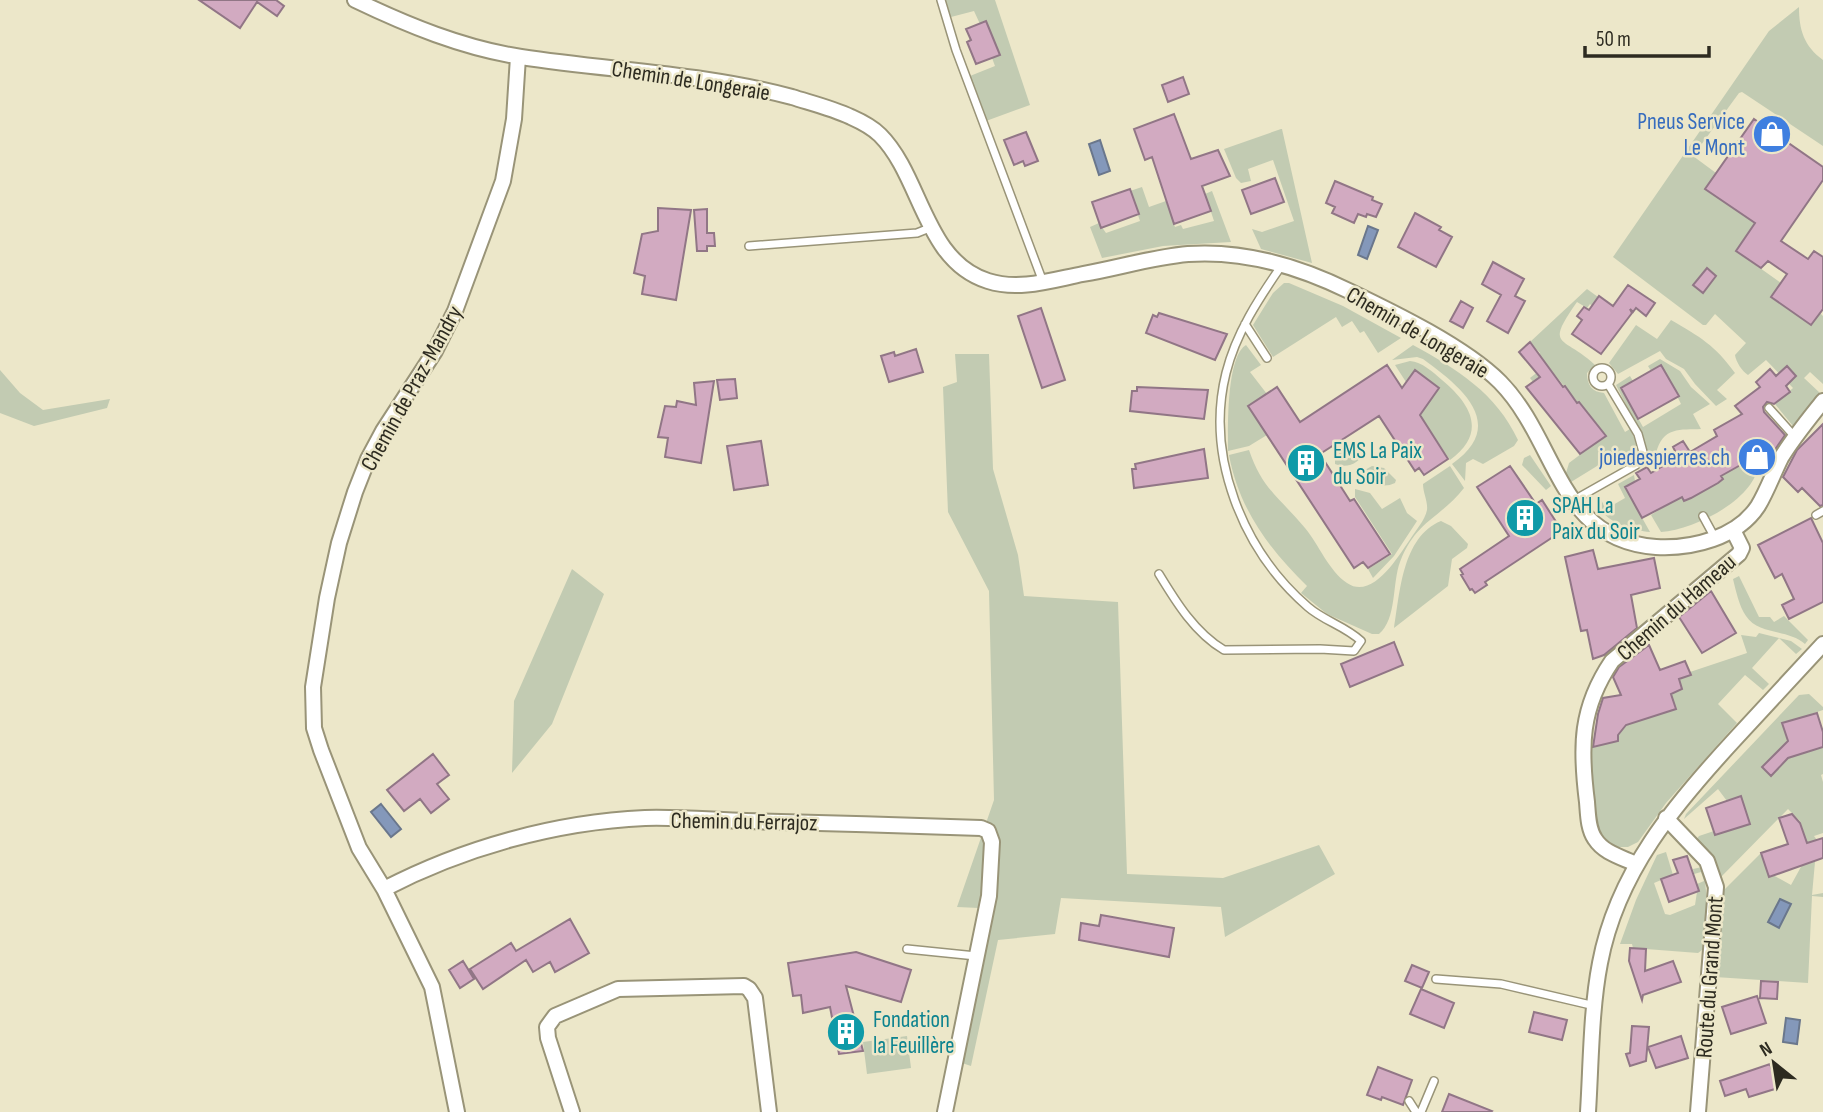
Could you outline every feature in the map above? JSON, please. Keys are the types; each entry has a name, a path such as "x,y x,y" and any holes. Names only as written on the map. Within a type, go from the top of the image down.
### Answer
{"street":[{"name":"Chemin de Longeraie","path":"355,0 394,19 455,41 518,57 735,83 810,102 851,117 879,133 893,151 948,253 967,272 989,281 1013,285 1043,282 1186,254 1238,254 1282,264 1344,288 1456,349 1505,387 1518,404 1574,500 1594,525 1615,538 1657,547 1686,545 1716,538 1733,530 1756,510 1779,462 1823,401"},
{"name":"Chemin de Praz-Mandry","path":"457,1112 432,986 384,889 359,848 314,728 313,687 318,645 339,543 363,470 383,431 435,351 455,311 503,181 514,119 518,57"},
{"name":"Chemin du Hameau","path":"1636,864 1606,851 1591,832 1582,752 1582,734 1589,707 1612,661 1739,554 1742,548 1733,530"},
{"path":"1588,1112 1599,964 1607,932 1624,886 1667,818 1691,787 1823,644"},
{"name":"Chemin du Ferrajoz","path":"384,889 426,869 480,849 539,833 644,818 981,828 991,835 991,865 989,896 975,956"},
{"name":"Route du Grand Mont","path":"1667,818 1707,862 1716,887 1698,1112"},
{"path":"945,1112 975,956"},
{"path":"572,1112 548,1038 547,1027 555,1016 618,989 744,986 755,998 769,1112"}],"lane":[{"path":"941,0 956,50 1043,282"},
{"path":"749,246 917,233 933,227"},
{"path":"1159,574 1175,601 1198,629 1213,644 1224,650 1354,651 1361,641 1348,629 1308,607 1280,578 1256,547 1232,496 1219,427 1226,371 1254,306 1282,264"},
{"path":"1245,324 1267,358"},
{"path":"1574,500 1636,465 1643,452 1639,435 1608,384"},
{"path":"1769,408 1795,437"},
{"path":"1703,516 1716,538"},
{"path":"907,949 975,956"},
{"path":"1436,979 1501,984 1595,1007"},
{"path":"1409,1101 1419,1112 1434,1081"}],"green space":[{"path":"945,0 995,0 1030,105 986,121 970,76 995,66 992,58 999,55 986,21 980,24 974,11 951,17"},
{"path":"1799,7 1804,37 1811,49 1823,60 1823,146 1742,92 1693,156 1716,173 1706,189 1766,231 1736,251 1781,283 1811,325 1820,313 1823,316 1823,384 1810,372 1804,378 1820,393 1793,426 1775,404 1793,388 1766,360 1748,375 1735,355 1746,343 1715,314 1703,325 1613,257 1769,31"},
{"path":"1282,129 1312,263 1261,249 1252,229 1262,232 1294,221 1273,160 1248,169 1251,181 1241,183 1236,178 1224,149"},
{"path":"1142,187 1149,207 1166,201 1175,227 1181,225 1183,229 1214,221 1205,194 1212,191 1231,242 1163,246 1102,258 1090,227 1099,223 1106,233 1140,221 1130,191"},
{"path":"1284,283 1343,306 1401,338 1378,353 1364,331 1360,333 1352,321 1342,327 1336,317 1273,357 1253,325 1273,293"},
{"path":"1587,289 1598,297 1592,306 1590,304 1587,308 1577,302 1561,327 1560,335 1562,340 1595,365 1587,373 1589,384 1596,391 1604,393 1625,432 1630,429 1636,450 1632,459 1623,467 1615,455 1571,482 1566,473 1569,463 1605,436 1551,370 1533,382 1530,378 1544,367 1536,357 1540,353 1530,342"},
{"path":"1671,320 1706,342 1735,373 1717,390 1727,399 1716,406 1684,369 1666,359 1660,351 1618,374 1609,363 1636,325 1657,339"},
{"path":"1246,345 1261,365 1250,372 1267,394 1248,406 1267,435 1249,446 1228,451 1228,411 1232,378 1239,352"},
{"path":"1413,345 1474,384 1509,423 1518,440 1514,446 1483,464 1473,459 1466,463 1465,481 1452,464 1469,449 1477,435 1478,420 1473,407 1463,394 1423,359 1417,357 1392,360"},
{"path":"955,354 989,354 993,469 1018,555 1024,596 1118,602 1127,874 1223,878 1319,845 1335,874 1225,937 1221,907 1061,898 1055,934 998,940 971,1066 950,1059 979,908 957,907 994,800 989,591 948,512 943,387 957,382"},
{"path":"1660,359 1680,371 1691,387 1710,404 1693,414 1701,429 1673,431 1663,438 1656,454 1643,461 1645,443 1616,385 1630,376 1633,381 1621,388 1643,427 1681,404 1662,366 1651,371 1648,366"},
{"path":"1410,361 1423,365 1435,374 1461,399 1467,409 1472,429 1469,440 1450,460 1406,394 1415,370 1406,382 1395,365"},
{"path":"0,370 20,393 43,410 110,399 107,408 34,426 0,413"},
{"path":"1359,445 1366,450 1357,461 1344,466 1335,464 1335,458 1342,450"},
{"path":"1249,450 1266,484 1305,528 1335,572 1347,583 1357,587 1376,581 1392,564 1426,514 1423,484 1450,466 1464,488 1421,528 1406,548 1400,562 1389,619 1379,634 1372,634 1327,614 1301,593 1307,586 1268,543 1240,493 1229,455"},
{"path":"1530,455 1551,486 1546,490 1522,465 1524,458"},
{"path":"1753,458 1758,467 1753,479 1733,502 1704,520 1661,532 1651,515 1681,496 1691,498 1723,479 1720,475"},
{"path":"1372,466 1384,468 1396,480 1395,483 1386,485 1372,482 1363,471"},
{"path":"1634,475 1635,481 1625,487 1650,532 1616,522 1602,511 1599,504 1599,496 1606,509 1625,498 1618,484"},
{"path":"1355,489 1370,493 1382,509 1400,498 1407,513 1417,521 1394,556 1373,578 1368,569 1392,554 1355,497"},
{"path":"1441,521 1451,526 1468,544 1467,548 1452,559 1448,586 1394,628 1401,583 1411,553 1428,529"},
{"path":"572,569 604,594 552,724 512,773 514,701"},
{"path":"1739,576 1759,617 1770,617 1774,622 1784,616 1808,640 1805,644 1751,622 1740,603 1733,579"},
{"path":"1759,633 1779,638 1752,668 1769,684 1763,690 1745,675 1718,704 1737,723 1666,803 1638,842 1628,847 1610,844 1599,835 1589,748 1618,740 1618,735 1626,725 1676,709 1671,694 1682,689 1679,679 1690,675 1690,672 1747,653 1741,635 1756,637"},
{"path":"1779,638 1791,641 1802,649 1796,654"},
{"path":"1809,694 1823,710 1782,724 1792,756 1823,747 1823,833 1814,836 1817,840 1812,895 1823,893 1823,897 1812,896 1808,983 1715,977 1721,893 1761,853 1769,876 1773,875 1791,885 1813,845 1797,836 1804,833 1800,821 1788,809 1720,878 1696,840 1699,836 1714,831 1715,835 1727,801 1718,789 1684,819 1799,695"},
{"path":"1666,852 1673,875 1654,883 1665,914 1670,915 1695,905 1699,891 1697,884 1704,881 1701,872 1694,874 1693,869 1702,867 1704,871 1707,901 1702,950 1698,953 1633,948 1632,944 1620,944 1636,900 1657,855"},
{"path":"907,1036 911,1068 867,1074 863,1042"}],"water":[{"path":"1100,140 1110,171 1099,175 1089,144"},
{"path":"1368,226 1378,230 1367,259 1358,255"},
{"path":"381,804 401,829 391,837 371,812"},
{"path":"1780,899 1791,904 1779,928 1768,922"},
{"path":"1786,1018 1800,1020 1797,1044 1783,1042"}],"building":[{"path":"199,0 276,0 284,6 277,16 257,2 240,28"},
{"path":"986,21 1000,55 976,64 967,42 971,40 966,29"},
{"path":"1183,77 1189,94 1168,102 1162,85"},
{"path":"1174,114 1191,159 1218,150 1230,176 1202,186 1211,211 1174,224 1152,157 1145,160 1134,129"},
{"path":"1754,119 1823,167 1823,180 1781,241 1808,259 1814,251 1823,257 1823,309 1811,325 1771,297 1787,274 1768,261 1761,268 1736,251 1755,223 1705,189"},
{"path":"1026,132 1038,161 1025,166 1023,161 1014,165 1004,140"},
{"path":"1275,178 1284,202 1251,214 1242,190"},
{"path":"1335,181 1373,197 1372,200 1382,204 1376,217 1358,214 1354,223 1332,213 1335,207 1326,203"},
{"path":"1130,189 1139,214 1101,228 1092,202"},
{"path":"658,208 691,210 676,300 642,294 645,276 634,273 642,234 658,231"},
{"path":"707,209 707,233 714,233 715,246 707,246 707,251 697,251 694,210"},
{"path":"1415,213 1441,227 1439,230 1452,237 1436,267 1398,247"},
{"path":"1493,262 1524,279 1515,296 1525,301 1508,333 1487,321 1501,295 1482,284"},
{"path":"1707,268 1716,276 1703,293 1693,285"},
{"path":"1628,285 1655,303 1646,316 1636,308 1633,312 1630,309 1632,313 1601,354 1572,334 1582,320 1577,316 1584,307 1589,310 1599,296 1613,306"},
{"path":"1461,301 1473,308 1463,328 1450,321"},
{"path":"1041,308 1065,380 1042,388 1018,316"},
{"path":"1159,313 1227,334 1215,360 1146,333 1153,315 1157,317"},
{"path":"1530,342 1563,387 1565,386 1606,436 1580,454 1526,387 1540,377 1519,352"},
{"path":"916,349 923,372 889,382 881,356 894,352 895,356"},
{"name":"EMS La Paix du Soir","path":"1387,365 1402,388 1415,370 1439,388 1420,415 1448,459 1424,475 1419,468 1415,471 1379,416 1320,454 1350,501 1354,499 1390,554 1368,568 1363,562 1354,568 1248,406 1277,387 1300,422"},
{"path":"1661,365 1679,396 1638,419 1621,388"},
{"path":"1787,366 1796,376 1786,386 1790,392 1774,404 1767,402 1763,407 1764,412 1785,435 1772,454 1769,449 1721,476 1723,479 1718,483 1691,498 1684,501 1682,497 1642,518 1625,487 1640,479 1636,473 1647,467 1651,473 1678,457 1673,447 1683,441 1690,452 1717,436 1714,430 1742,414 1735,406 1760,387 1756,382 1770,369 1776,376"},
{"path":"735,379 737,398 720,400 717,380"},
{"path":"714,381 701,463 665,457 668,438 658,437 665,406 676,407 677,401 696,405 694,383"},
{"path":"1137,387 1208,390 1204,419 1130,411 1132,391 1137,391"},
{"path":"1823,424 1823,505 1820,506 1802,488 1798,492 1783,477 1797,450"},
{"path":"761,441 768,485 734,490 727,446"},
{"path":"1204,449 1208,478 1134,488 1132,469 1136,469 1135,464"},
{"name":"SPAH La Paix du Soir","path":"1510,466 1536,504 1542,500 1562,531 1485,582 1487,585 1475,593 1470,590 1460,569 1509,536 1477,487"},
{"path":"1811,518 1823,543 1823,602 1789,619 1782,605 1794,599 1782,574 1775,578 1758,545"},
{"path":"1593,550 1598,569 1654,558 1660,588 1631,595 1637,628 1604,655 1593,659 1587,630 1581,631 1565,557"},
{"path":"1711,591 1736,633 1702,653 1679,617"},
{"path":"1394,642 1403,665 1350,687 1341,664"},
{"path":"1649,645 1660,670 1685,661 1691,675 1679,679 1682,689 1671,694 1676,709 1626,725 1618,735 1618,741 1593,747 1603,698 1621,695 1613,677 1619,667"},
{"path":"1817,713 1823,732 1823,747 1788,758 1771,776 1762,767 1788,741 1782,723"},
{"path":"433,754 449,775 437,784 449,799 431,813 420,799 404,811 387,790"},
{"path":"1741,796 1750,824 1715,835 1706,808"},
{"path":"1792,814 1800,823 1807,843 1823,838 1823,858 1769,877 1761,853 1788,844 1779,818"},
{"path":"1687,856 1699,891 1669,902 1661,879 1678,873 1673,860"},
{"path":"1101,915 1174,928 1169,957 1079,940 1081,923 1099,926"},
{"path":"570,919 589,953 555,972 550,962 533,972 526,960 483,989 470,969 511,943 516,951"},
{"path":"1630,948 1646,949 1645,971 1673,961 1681,982 1643,995 1642,1000 1629,961"},
{"path":"856,952 911,970 901,1002 846,986 863,1051 839,1054 830,1007 803,1013 801,995 793,996 788,963"},
{"path":"463,961 474,979 460,988 449,970"},
{"path":"1412,965 1429,972 1422,988 1405,981"},
{"path":"1761,981 1778,982 1777,999 1760,998"},
{"path":"1421,989 1454,1003 1444,1028 1410,1014"},
{"path":"1757,996 1766,1023 1731,1034 1722,1007"},
{"path":"1534,1012 1567,1020 1562,1040 1529,1032"},
{"path":"1632,1026 1649,1027 1646,1061 1630,1066 1626,1054 1630,1053"},
{"path":"1681,1036 1688,1058 1656,1068 1648,1047"},
{"path":"1770,1064 1778,1088 1749,1097 1746,1089 1725,1096 1720,1081"},
{"path":"1378,1067 1412,1080 1403,1105 1367,1095"},
{"path":"1449,1094 1492,1111 1442,1112"}],"place":[{"name":"Pneus Service Le Mont","path":"1772,134"},
{"name":"joiedespierres.ch","path":"1757,457"},
{"name":"EMS La Paix du Soir","path":"1306,463"},
{"name":"SPAH La Paix du Soir","path":"1525,518"},
{"name":"Fondation la Feuillère","path":"846,1032"}]}
